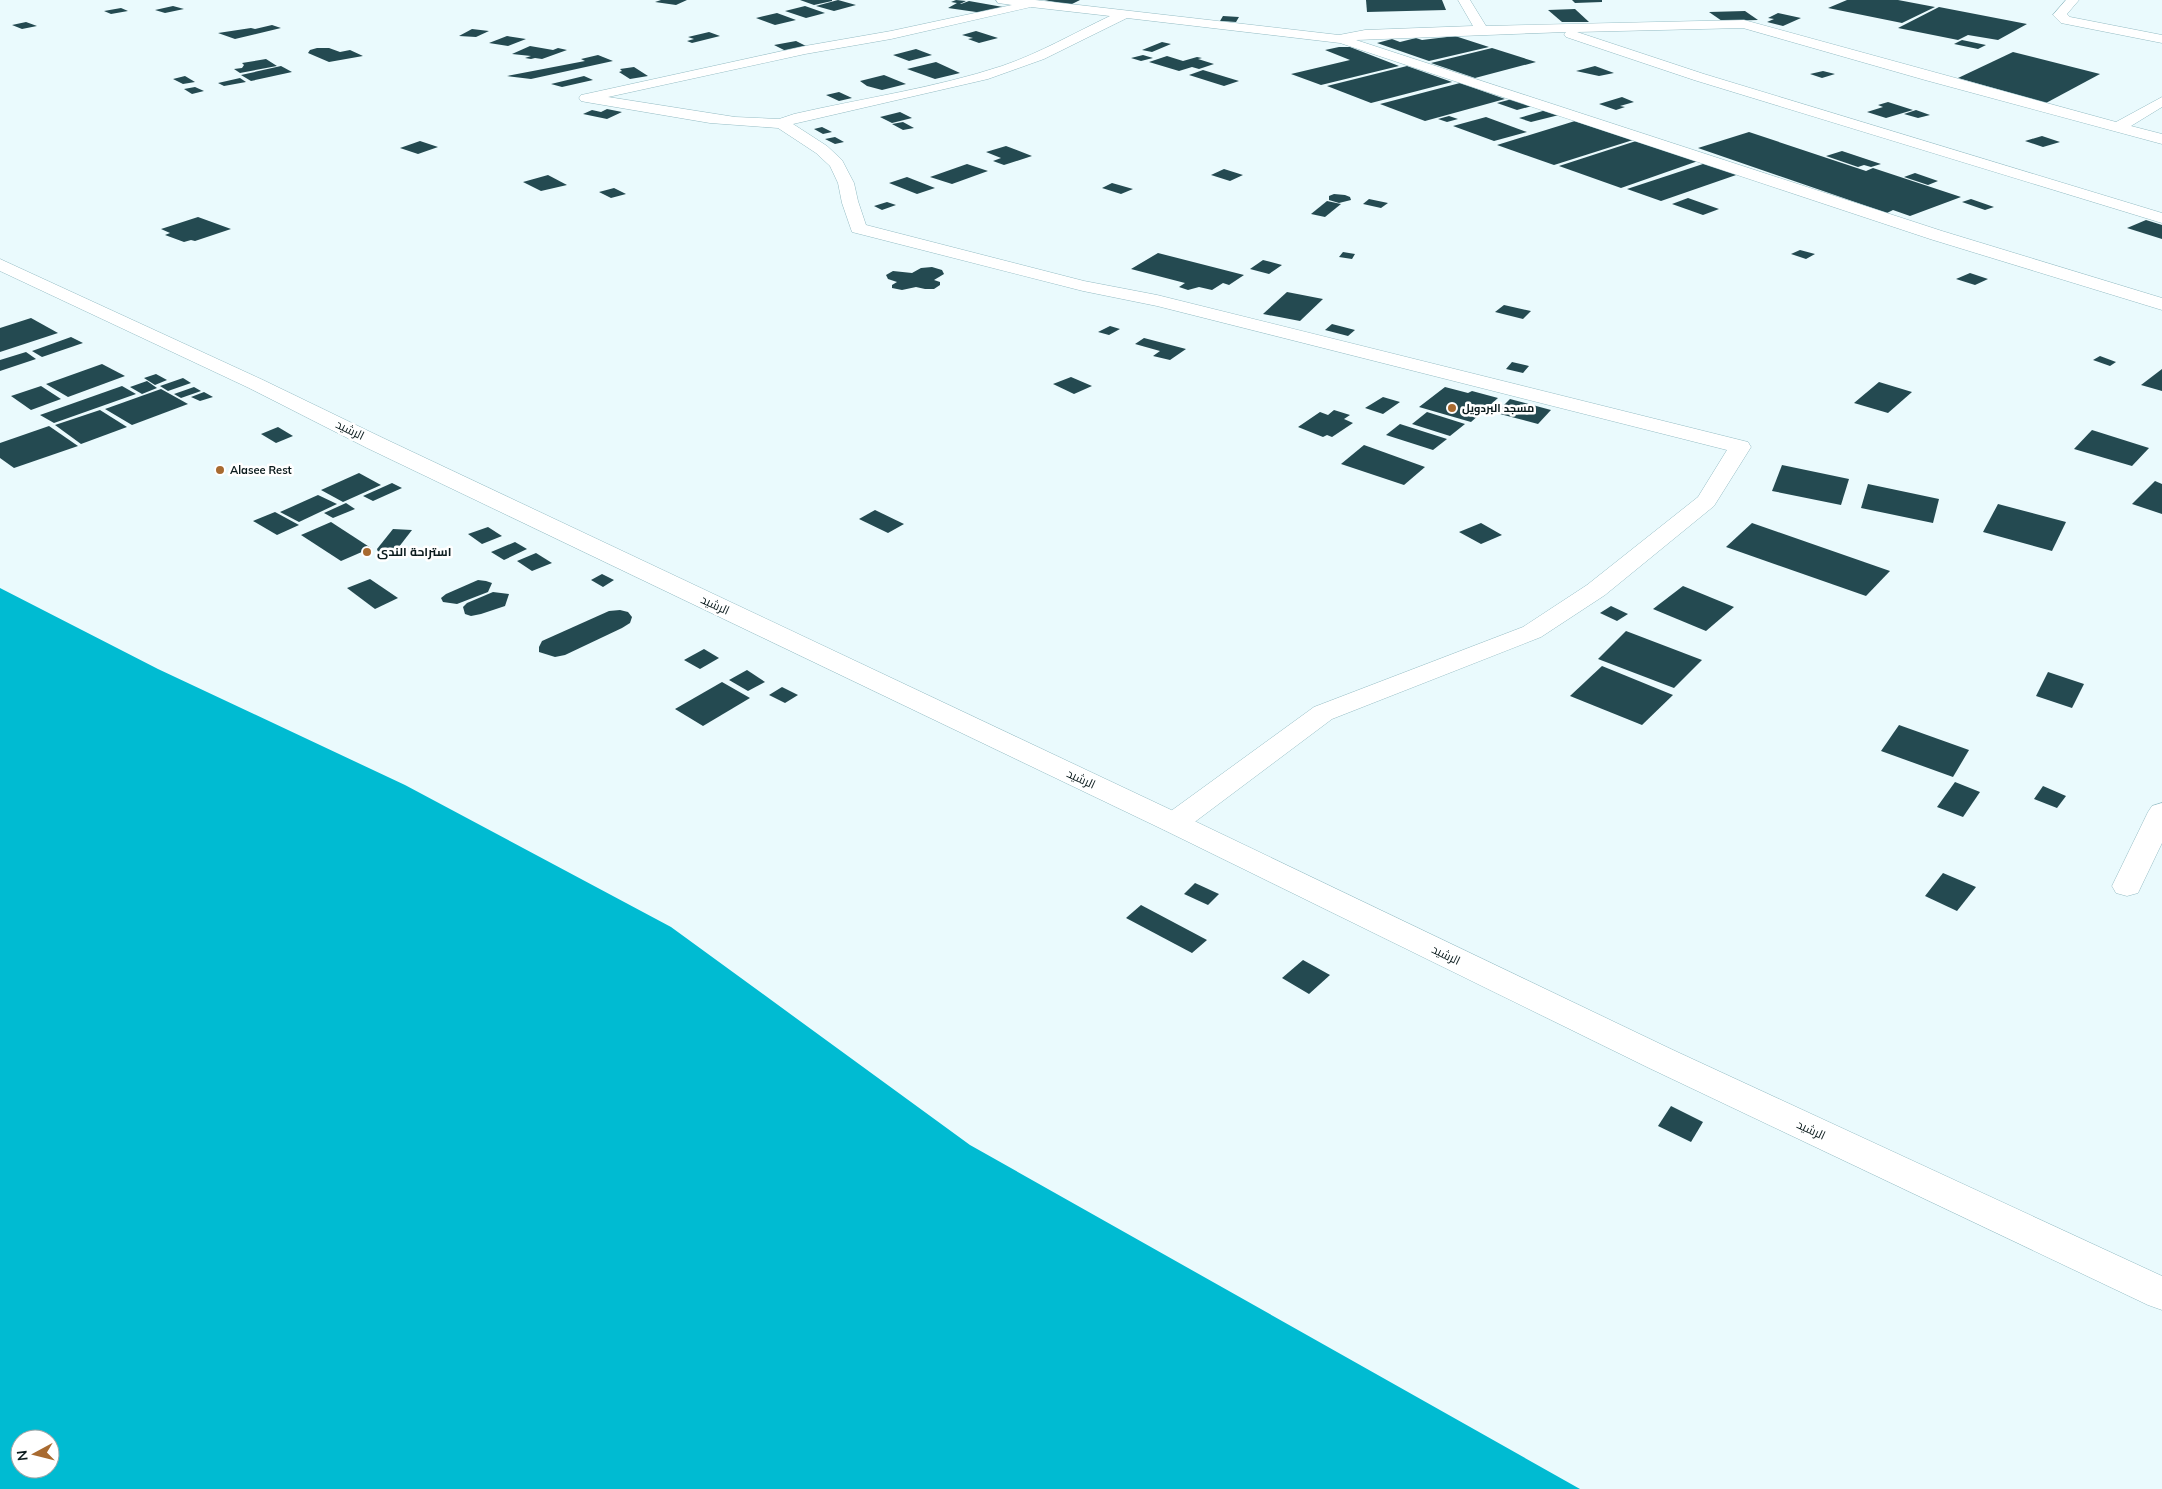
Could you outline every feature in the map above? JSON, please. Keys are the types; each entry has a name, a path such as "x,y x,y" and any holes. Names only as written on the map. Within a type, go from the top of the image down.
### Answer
{"street":[{"path":"1002,0 1339,39 1936,235 2162,304"},
{"path":"1088,10 1104,0"},
{"path":"1464,0 1482,30"},
{"path":"2073,0 2059,15 2066,20 2162,39"},
{"path":"1034,4 586,98 754,123 784,124 794,118 937,88 1009,68 1068,43 1126,14"},
{"path":"1339,39 1365,34 1744,24 1930,77 2162,139"},
{"path":"1558,29 1699,77 2162,218"},
{"path":"2119,127 2162,101"},
{"path":"784,124 785,127 822,149 834,160 846,182 850,202 858,218 858,228 1084,286 1157,301 1740,447 1706,501 1596,590 1532,632 1322,713 1174,823"},
{"name":"الرشيد","path":"0,264 256,384 384,448 1174,823 1661,1059 2162,1294"},
{"path":"2127,886 2162,812"}],"water":[{"path":"0,588 158,669 405,785 671,927 970,1145 1580,1489 0,1489"}],"building":[{"path":"661,0 687,0 676,5 655,2"},
{"path":"800,0 832,0 832,1 814,5"},
{"path":"838,0 856,5 834,11 816,6"},
{"path":"956,0 966,1 960,4 969,1 1003,7 983,13 948,8 957,3 951,2"},
{"path":"1044,0 1080,0 1070,5"},
{"path":"1366,0 1442,0 1446,10 1367,12"},
{"path":"1572,0 1602,0 1602,2 1575,3"},
{"path":"1847,0 1898,0 1935,7 1902,23 1828,8"},
{"path":"173,6 184,9 165,13 155,10"},
{"path":"805,6 825,13 806,18 785,11"},
{"path":"1939,7 2027,24 1998,40 1968,35 1958,40 1898,28"},
{"path":"121,8 128,11 111,14 104,11"},
{"path":"1575,9 1589,22 1562,22 1548,10"},
{"path":"1745,11 1758,20 1722,21 1709,12"},
{"path":"777,13 796,20 775,25 756,18"},
{"path":"1778,13 1801,18 1783,26 1767,22 1774,19 1768,18"},
{"path":"1223,16 1239,17 1236,22 1220,21"},
{"path":"26,22 37,26 22,29 12,25"},
{"path":"272,25 281,28 235,39 218,33 255,29"},
{"path":"472,29 489,31 476,37 459,36"},
{"path":"976,31 998,38 979,43 968,39 973,38 962,35"},
{"path":"709,32 720,36 692,43 687,41 694,39 688,37"},
{"path":"507,36 526,39 508,46 489,43"},
{"path":"1455,36 1489,47 1429,61 1377,43 1392,39 1400,42 1416,38 1422,40"},
{"path":"1962,40 1986,45 1978,49 1954,44"},
{"path":"796,41 808,47 786,51 774,45"},
{"path":"1162,42 1171,44 1152,52 1142,50"},
{"path":"530,46 553,50 558,48 567,50 542,59 525,58 531,56 512,54"},
{"path":"1350,47 1399,66 1321,85 1291,74 1350,60 1325,50"},
{"path":"329,48 340,52 350,50 363,56 329,62 308,53 310,50"},
{"path":"1492,48 1536,62 1475,78 1431,63"},
{"path":"916,49 932,55 909,61 893,55"},
{"path":"2013,52 2100,74 2046,103 1958,78"},
{"path":"598,55 613,61 531,79 507,76 585,61 581,59"},
{"path":"1143,55 1153,58 1141,61 1131,58"},
{"path":"1167,56 1183,61 1197,57 1214,64 1199,69 1192,67 1179,71 1149,62"},
{"path":"266,59 277,66 240,73 234,69 242,68 244,65 242,63"},
{"path":"936,62 960,73 935,79 907,69"},
{"path":"281,66 292,72 251,81 241,75"},
{"path":"1407,66 1452,82 1371,103 1327,86"},
{"path":"1595,66 1614,73 1599,76 1576,71"},
{"path":"634,67 648,76 630,79 619,72 622,71 620,69"},
{"path":"1203,70 1239,81 1224,86 1189,75"},
{"path":"1823,71 1835,74 1822,78 1810,74"},
{"path":"884,75 906,84 882,90 867,86 860,81"},
{"path":"185,76 195,82 183,84 173,79"},
{"path":"584,76 593,80 562,87 551,84"},
{"path":"240,78 246,82 224,86 218,83"},
{"path":"1460,83 1505,99 1425,121 1380,104"},
{"path":"195,87 204,91 192,94 184,89"},
{"path":"839,92 852,98 839,101 826,95"},
{"path":"1622,97 1634,102 1620,106 1625,107 1616,110 1599,104"},
{"path":"1512,99 1532,106 1517,110 1497,103"},
{"path":"1888,102 1913,110 1886,118 1867,112 1883,107 1878,105"},
{"path":"607,109 622,112 607,119 583,114 592,110 601,112"},
{"path":"1546,110 1559,115 1531,122 1519,118"},
{"path":"1916,110 1930,115 1918,118 1904,114"},
{"path":"900,112 912,118 892,123 880,117"},
{"path":"1449,116 1458,119 1447,122 1438,119"},
{"path":"1486,117 1527,132 1494,141 1453,126"},
{"path":"1575,121 1633,140 1554,165 1497,145"},
{"path":"903,122 914,128 903,130 892,124"},
{"path":"822,127 832,132 823,134 814,129"},
{"path":"1749,132 1866,171 1873,168 1961,197 1910,216 1893,210 1887,213 1698,148"},
{"path":"2042,136 2060,142 2043,147 2025,141"},
{"path":"835,137 844,142 835,144 825,139"},
{"path":"420,141 438,147 418,154 400,148"},
{"path":"1636,141 1698,161 1621,188 1559,166"},
{"path":"1006,146 1032,156 1004,165 993,161 1001,158 986,152"},
{"path":"1842,151 1881,164 1871,167 1864,165 1858,167 1826,156"},
{"path":"1706,163 1739,174 1661,201 1627,189"},
{"path":"967,164 988,171 952,184 930,177"},
{"path":"1224,169 1243,175 1230,181 1211,175"},
{"path":"1915,173 1938,181 1928,185 1904,177"},
{"path":"548,175 567,185 541,191 523,182"},
{"path":"907,177 935,188 917,194 889,183"},
{"path":"1112,183 1133,189 1121,194 1102,188"},
{"path":"614,188 626,194 611,198 599,192"},
{"path":"1334,194 1345,195 1350,197 1351,200 1339,203 1329,200 1329,196"},
{"path":"1688,198 1719,209 1703,215 1672,204"},
{"path":"1369,199 1388,203 1381,208 1363,204"},
{"path":"1971,199 1994,207 1985,210 1962,202"},
{"path":"1327,201 1341,204 1325,217 1311,214"},
{"path":"887,202 896,205 882,210 874,206"},
{"path":"198,217 231,229 195,241 184,242 165,235 170,233 161,229"},
{"path":"2146,220 2162,225 2162,239 2127,228"},
{"path":"1800,250 1815,254 1806,259 1791,254"},
{"path":"1343,252 1355,254 1352,259 1339,257"},
{"path":"1158,253 1244,275 1229,285 1223,283 1212,290 1199,287 1188,290 1179,287 1185,283 1131,269"},
{"path":"1263,260 1282,265 1269,274 1250,269"},
{"path":"932,267 942,270 944,274 934,280 940,282 940,285 934,289 916,287 902,290 892,288 892,285 897,282 888,279 886,275 893,271 912,273 921,268"},
{"path":"1970,273 1988,279 1975,285 1956,279"},
{"path":"1287,292 1323,299 1300,321 1263,314"},
{"path":"1504,305 1531,311 1523,319 1495,312"},
{"path":"31,318 58,333 0,352 0,328"},
{"path":"1332,324 1355,330 1348,336 1325,330"},
{"path":"1110,326 1120,329 1109,335 1098,332"},
{"path":"71,337 83,343 42,357 32,351"},
{"path":"1144,338 1186,349 1170,360 1153,356 1160,351 1135,344"},
{"path":"26,352 36,359 0,371 0,360"},
{"path":"2100,356 2116,362 2110,366 2093,360"},
{"path":"1512,362 1529,366 1523,373 1506,369"},
{"path":"102,364 125,376 68,397 46,384"},
{"path":"2162,369 2162,391 2141,385"},
{"path":"156,374 167,380 155,385 144,378"},
{"path":"1071,377 1092,386 1074,394 1053,384"},
{"path":"183,378 191,383 168,391 160,386"},
{"path":"147,381 157,388 142,394 130,387"},
{"path":"1879,382 1912,392 1888,413 1854,403"},
{"path":"41,386 61,399 31,410 11,396"},
{"path":"122,386 136,394 54,423 40,415"},
{"path":"194,387 201,391 181,398 174,394"},
{"path":"1445,387 1468,393 1472,391 1498,398 1471,422 1419,407"},
{"path":"161,389 188,404 132,425 105,409"},
{"path":"204,392 213,397 200,401 191,397"},
{"path":"1383,397 1400,402 1383,414 1365,408"},
{"path":"1510,399 1551,410 1538,424 1496,413"},
{"path":"100,410 127,427 81,444 55,425"},
{"path":"1334,410 1350,415 1344,419 1353,423 1332,437 1327,435 1323,437 1298,427 1320,412 1328,415"},
{"path":"1427,412 1465,424 1450,436 1412,424"},
{"path":"1400,424 1447,439 1433,450 1386,435"},
{"path":"49,426 78,446 14,468 0,458 0,443"},
{"path":"278,427 293,436 276,443 261,434"},
{"path":"2092,430 2149,448 2132,466 2074,449"},
{"path":"1364,445 1425,467 1404,485 1341,464"},
{"path":"1782,465 1849,479 1841,505 1772,491"},
{"path":"359,473 381,485 343,502 321,490"},
{"path":"2155,481 2162,484 2162,514 2132,504"},
{"path":"392,483 402,488 373,501 363,496"},
{"path":"1868,484 1939,499 1933,523 1861,508"},
{"path":"318,495 337,504 299,522 280,512"},
{"path":"346,503 355,509 333,518 324,513"},
{"path":"1998,504 2066,522 2052,551 1983,532"},
{"path":"875,510 904,524 888,533 859,519"},
{"path":"275,512 299,525 277,535 253,521"},
{"path":"331,522 371,548 341,561 301,535"},
{"path":"1481,523 1502,535 1481,544 1459,532"},
{"path":"1752,523 1890,571 1866,596 1726,547"},
{"path":"488,527 502,536 482,544 468,534"},
{"path":"393,529 412,530 395,552 382,554 378,552 377,549"},
{"path":"515,542 527,549 504,560 491,552"},
{"path":"536,553 552,563 532,571 517,561"},
{"path":"602,574 614,580 603,587 591,580"},
{"path":"370,579 398,598 375,609 347,588"},
{"path":"478,580 492,583 488,592 457,604 443,602 441,598 446,594"},
{"path":"1683,586 1734,607 1706,631 1653,609"},
{"path":"493,592 509,594 505,606 471,616 465,614 463,607 467,603"},
{"path":"1611,606 1628,614 1617,621 1600,613"},
{"path":"620,610 628,612 632,617 630,623 622,628 565,655 555,657 539,652 542,641 609,611"},
{"path":"1626,631 1702,660 1674,688 1598,659"},
{"path":"704,649 719,658 700,669 684,660"},
{"path":"1602,666 1673,695 1642,725 1570,696"},
{"path":"747,670 765,682 748,691 729,680"},
{"path":"2048,672 2084,684 2072,708 2036,696"},
{"path":"722,682 750,698 703,726 675,709"},
{"path":"782,687 798,695 785,703 769,695"},
{"path":"1899,725 1969,750 1953,777 1881,751"},
{"path":"1955,782 1980,792 1963,817 1937,807"},
{"path":"2043,786 2066,796 2057,808 2034,799"},
{"path":"1943,873 1976,887 1957,911 1925,896"},
{"path":"1195,883 1219,894 1208,905 1184,894"},
{"path":"1141,905 1207,940 1192,953 1126,918"},
{"path":"1303,960 1330,975 1309,994 1282,978"},
{"path":"1671,1106 1703,1122 1691,1142 1658,1126"}],"place":[{"name":"مسجد البردويل","path":"1452,408"},
{"name":"Alasee Rest","path":"220,470"},
{"name":"استراحة الندى","path":"367,552"}]}
